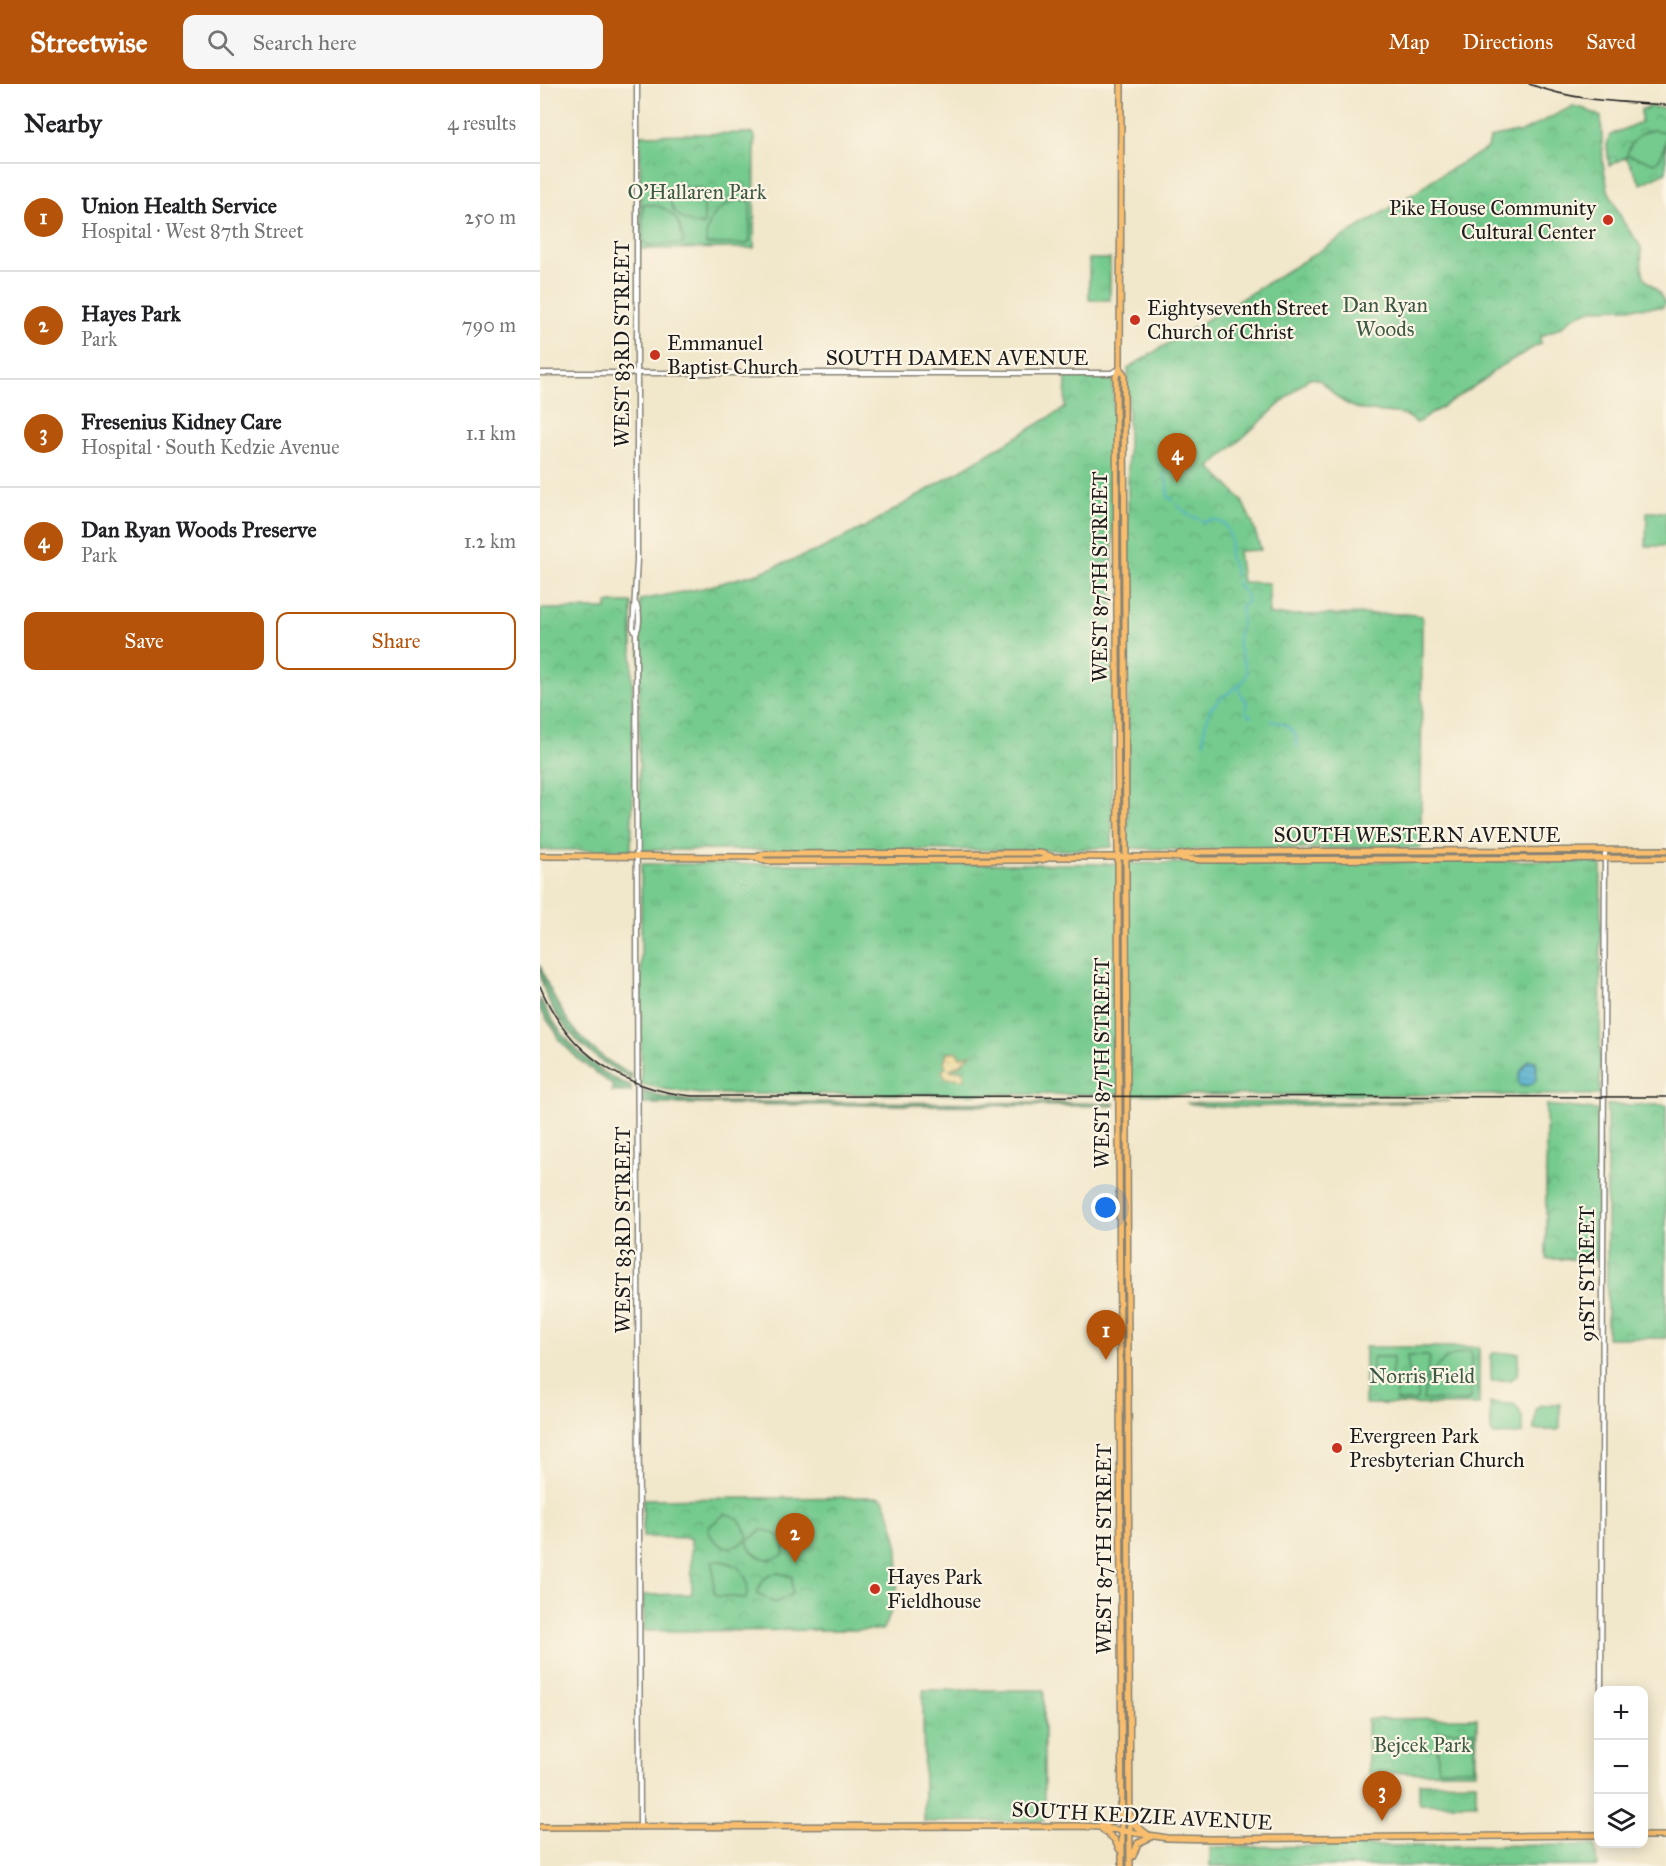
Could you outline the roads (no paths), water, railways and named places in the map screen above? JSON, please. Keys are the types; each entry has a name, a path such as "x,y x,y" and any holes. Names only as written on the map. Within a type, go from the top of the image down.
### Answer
{"main road":[{"name":"WEST 87TH STREET","path":"1120,84 1120,369 1116,376 1122,1866"},
{"name":"WEST 87TH STREET","path":"1120,369 1124,374 1131,1866"},
{"name":"SOUTH WESTERN AVENUE","path":"540,856 756,857 765,854 1040,854 1052,857 1125,857 1202,852 1666,850"},
{"name":"SOUTH WESTERN AVENUE","path":"1168,856 1202,860 1666,858"},
{"path":"1119,1170 1126,1171"},
{"path":"1121,1716 1129,1716"},
{"path":"1121,1802 1114,1821 1099,1827 1114,1839 1122,1856"},
{"path":"1130,1814 1135,1825 1151,1837 1138,1843 1134,1849 1131,1866"},
{"name":"SOUTH KEDZIE AVENUE","path":"540,1827 1099,1827 1151,1837 1224,1839 1594,1835"},
{"path":"1648,1836 1666,1836"}],"street":[{"name":"WEST 83RD STREET","path":"637,84 636,604 633,628 636,633 640,1827"},
{"name":"SOUTH DAMEN AVENUE","path":"540,373 1111,373 1120,369"},
{"name":"91ST STREET","path":"1600,1686 1605,850"}],"water":[{"path":"1529,1060 1536,1061 1537,1079 1530,1085 1520,1086 1519,1076"}],"waterway":[{"path":"1164,473 1168,497 1173,500"},
{"path":"1176,504 1189,515 1206,522 1212,519 1225,524 1231,539 1229,557 1238,585 1247,596 1247,603 1241,607 1242,624 1238,634 1246,667 1245,678 1242,683 1211,707 1204,729 1205,743"},
{"path":"1239,687 1240,693 1247,702 1245,712 1251,716"},
{"path":"1271,721 1282,723 1290,728 1297,741 1297,747"}],"railway":[{"path":"1529,84 1580,97 1614,102 1666,105"},
{"path":"540,986 565,1030 600,1063 620,1076 643,1085 692,1096 1666,1097"}],"place":[{"name":"Pike House Community Cultural Center","path":"1608,220"},
{"name":"Eightyseventh Street Church of Christ","path":"1135,320"},
{"name":"Emmanuel Baptist Church","path":"655,355"},
{"name":"Dan Ryan Woods Preserve","path":"1177,483"},
{"name":"Union Health Service","path":"1106,1360"},
{"name":"Evergreen Park Presbyterian Church","path":"1337,1448"},
{"name":"Hayes Park","path":"795,1563"},
{"name":"Hayes Park Fieldhouse","path":"875,1589"},
{"name":"Fresenius Kidney Care","path":"1382,1821"}],"park label":[{"name":"O'Hallaren Park","path":"697,192"},
{"name":"Dan Ryan Woods","path":"1385,317"},
{"name":"Norris Field","path":"1422,1376"},
{"name":"Bejcek Park","path":"1422,1745"}]}
